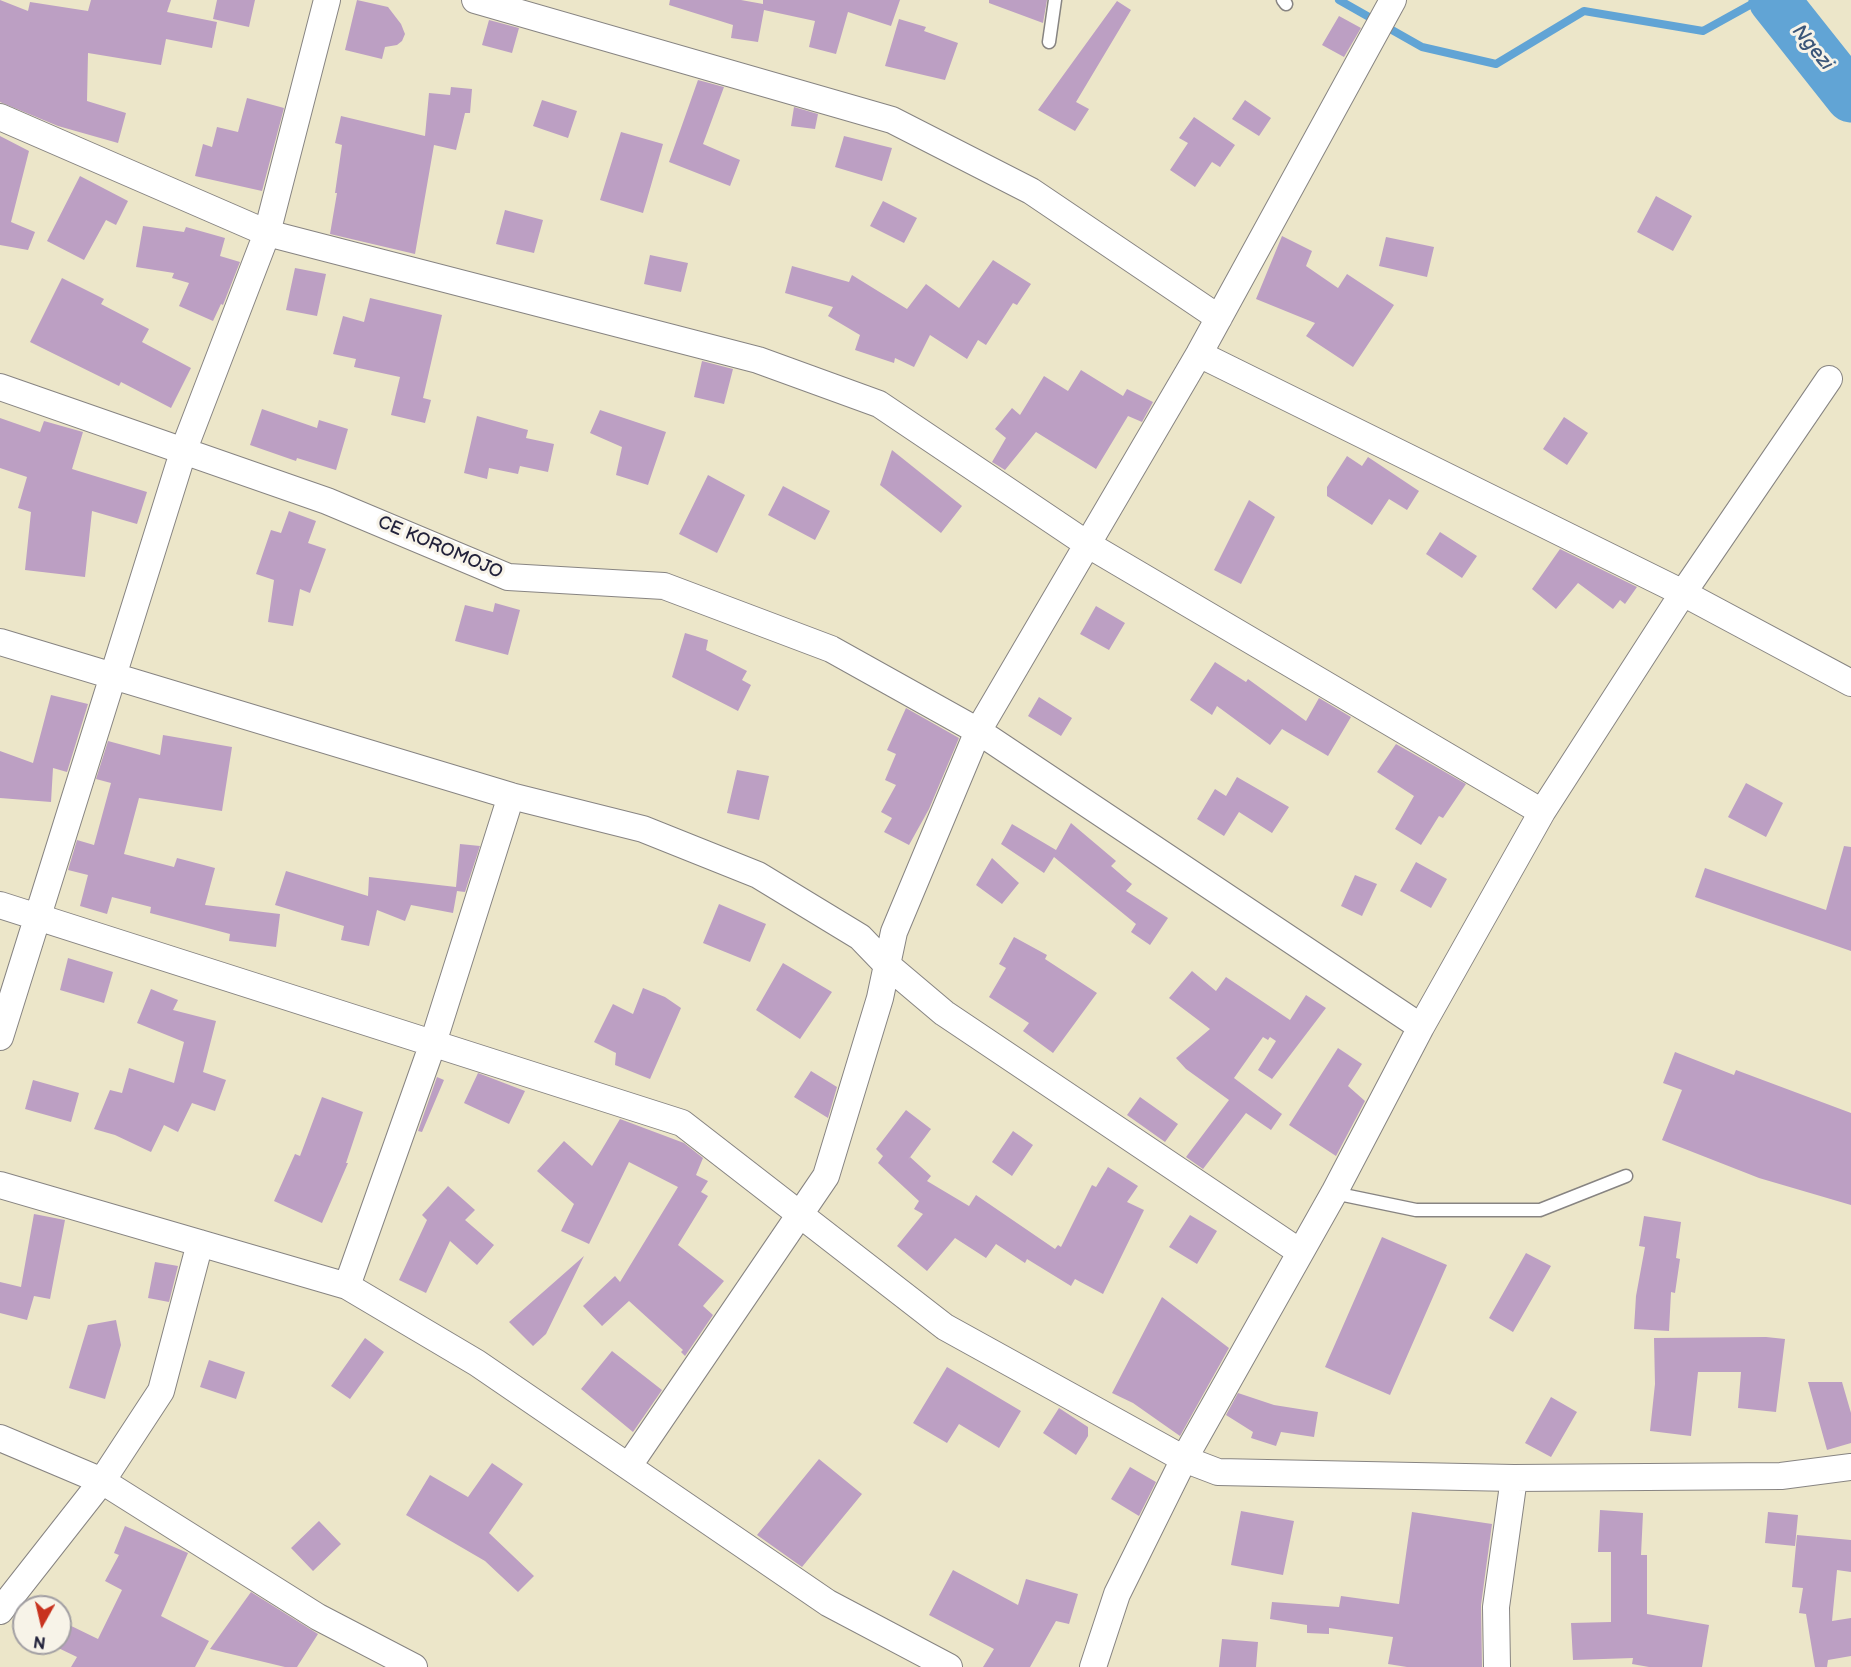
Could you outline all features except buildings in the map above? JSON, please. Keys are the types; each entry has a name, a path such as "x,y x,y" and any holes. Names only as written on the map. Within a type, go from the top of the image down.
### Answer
{"street":[{"path":"0,1037 184,449 267,233 327,0"},
{"path":"475,0 892,120 1031,191 1219,318"},
{"path":"630,1464 826,1176 880,998 894,932 978,731 1199,354 1393,0"},
{"path":"0,117 267,233 758,360 879,404 1087,544 1542,812"},
{"path":"1199,354 1683,593 1851,683"},
{"path":"1093,1667 1118,1594 1184,1458 1334,1193 1421,1027 1542,812 1683,593 1829,379"},
{"name":"CE KOROMOJO","path":"0,387 184,449 327,501 508,577 664,586 831,649 978,731 1421,1027"},
{"path":"0,642 511,796 644,830 758,875 860,937 886,964 944,1013 1300,1252"},
{"path":"347,1286 433,1044 511,796"},
{"path":"0,905 38,915 682,1123 945,1327 1184,1458 1218,1472 1514,1478 1781,1476 1851,1467"},
{"path":"0,1185 347,1286 477,1362 630,1464 828,1603 949,1667"},
{"path":"0,1611 102,1481 160,1391 200,1243"},
{"path":"0,1438 102,1481 318,1617 414,1667"},
{"path":"1497,1667 1496,1607 1514,1478"}],"lane":[{"path":"1049,42 1054,0"},
{"path":"1334,1193 1416,1210 1540,1210 1626,1176"}],"waterway":[{"path":"1339,0 1422,47 1496,64 1584,11 1703,31 1759,0"},
{"name":"Ngezi","path":"1774,0 1851,97"}]}
